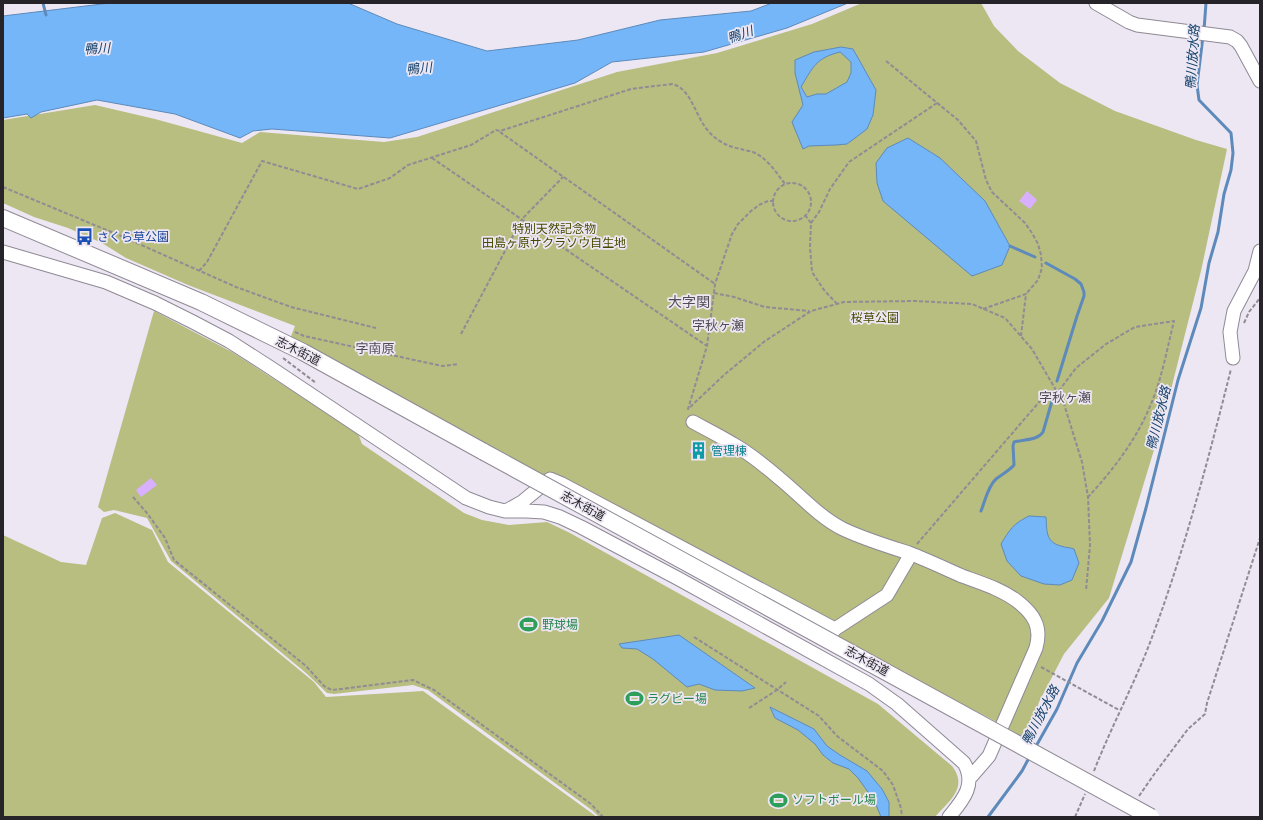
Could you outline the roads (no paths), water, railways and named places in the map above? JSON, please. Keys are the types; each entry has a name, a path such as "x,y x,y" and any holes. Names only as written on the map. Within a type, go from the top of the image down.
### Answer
{"main road":[{"name":"志木街道","path":"3,218 138,274 303,352 1151,817"}],"street":[{"path":"1096,3 1137,25 1230,37 1237,41 1241,46 1260,81"},
{"path":"1233,358 1230,332 1234,311 1255,271 1260,251"},
{"path":"3,252 106,282 155,303 229,341 466,498 489,507 505,511 544,512 560,517 637,556 868,684 897,704 964,764 967,768 970,779"},
{"path":"693,422 744,451 780,479 829,521 857,535 911,554 1010,596 1023,606 1034,619 1038,630 1038,639 1031,662 989,756 970,779 962,801 948,817"},
{"path":"505,511 522,502 550,480 562,484 835,629"},
{"path":"818,655 835,629 887,595 911,554"}],"water":[{"name":"鴨川","path":"110,3 348,3 397,24 487,51 578,40 660,20 751,11 772,3 848,3 787,28 704,52 612,62 575,83 390,138 272,129 253,131 240,138 175,114 97,100 41,112 31,118 27,114 3,118 3,16"},
{"path":"841,47 853,49 876,90 873,115 867,129 847,144 809,146 803,149 792,122 803,105 795,73 795,60 814,52","holes":["840,52 851,62 851,73 847,82 826,94 817,94 807,97 801,87 812,69 820,60"]},
{"path":"908,138 940,158 985,201 1010,246 1002,265 972,276 883,201 877,183 876,163 887,148"},
{"path":"1029,516 1046,517 1047,531 1052,542 1063,547 1074,549 1079,563 1072,580 1060,585 1044,584 1021,576 1007,561 1001,544 1012,527"},
{"path":"679,635 755,688 742,691 715,690 699,684 687,687 653,659 637,649 622,648 619,644"},
{"path":"770,707 814,729 827,746 867,771 882,789 889,802 889,817 881,817 875,802 858,778 849,769 833,763 823,755 815,744 798,730 775,718"}],"waterway":[{"path":"43,3 46,15"},
{"name":"鴨川放水路","path":"1204,30 1206,3"},
{"name":"鴨川放水路","path":"1035,748 1057,709 1077,663 1102,621 1131,562 1178,380 1201,308 1209,263 1218,232 1224,194 1231,170 1233,153 1231,133 1199,100 1197,85 1203,36"},
{"path":"1010,246 1035,257"},
{"path":"1046,263 1075,279 1081,284 1084,292 1057,381"},
{"path":"981,511 993,482 1014,465 1014,442 1037,437 1043,432 1052,401"},
{"name":"鴨川放水路","path":"988,817 1022,771 1030,756"}],"place":[{"name":"さくら草公園","path":"84,237"},
{"name":"管理棟","path":"698,451"},
{"name":"野球場","path":"529,625"},
{"name":"ラグビー場","path":"634,699"},
{"name":"ソフトボール場","path":"779,800"}],"district":[{"name":"大字関","path":"689,302"},
{"name":"字秋ヶ瀬","path":"718,325"},
{"name":"字南原","path":"375,348"},
{"name":"字秋ヶ瀬","path":"1065,397"}],"park label":[{"name":"特別天然記念物 田島ヶ原サクラソウ自生地","path":"554,236"},
{"name":"桜草公園","path":"875,318"}]}
